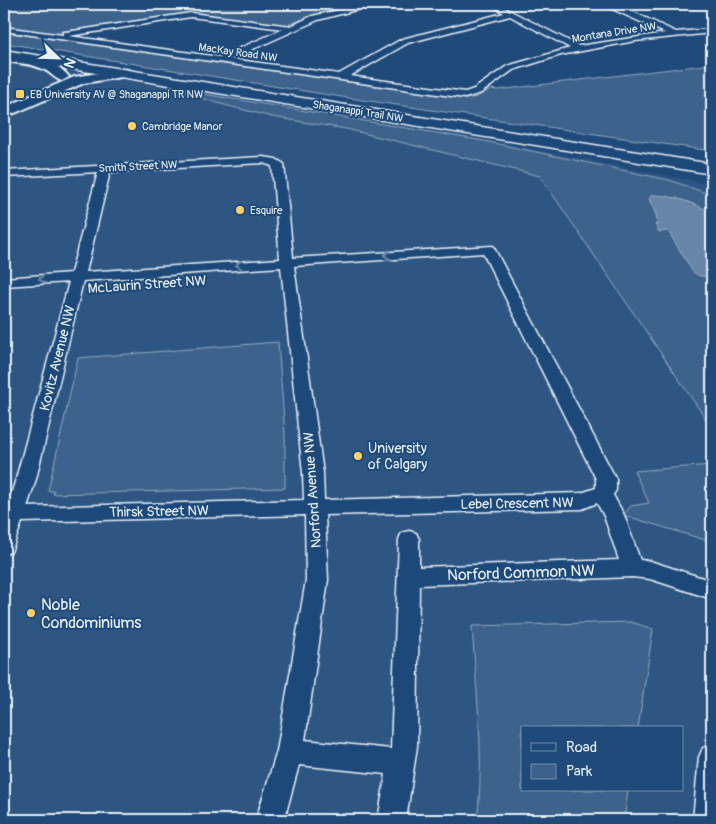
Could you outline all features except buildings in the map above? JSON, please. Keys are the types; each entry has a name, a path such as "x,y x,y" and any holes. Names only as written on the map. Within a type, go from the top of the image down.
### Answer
{"main road":[{"name":"Shaganappi Trail NW","path":"4,47 123,73 712,169"},
{"name":"Shaganappi Trail NW","path":"4,56 93,65 604,141 712,159"},
{"path":"604,141 712,155"},
{"path":"579,148 712,177"}],"street":[{"path":"220,60 315,18 375,4"},
{"path":"492,4 577,48"},
{"path":"613,4 615,7 675,34"},
{"path":"341,77 405,42 511,14"},
{"path":"56,37 83,30 191,15 291,28"},
{"name":"MacKay Road NW","path":"4,29 456,94 470,94"},
{"name":"Montana Drive NW","path":"470,94 509,68 577,48 675,34 712,31"},
{"path":"4,56 43,65 58,71 62,77"},
{"path":"6,110 62,77 93,65"},
{"path":"6,110 93,65"},
{"path":"6,110 29,104 77,81 123,73"},
{"name":"Smith Street NW","path":"4,174 272,161"},
{"name":"Norford Avenue NW","path":"270,820 290,750 317,580 314,473 288,268 279,169 278,164 272,161"},
{"name":"Kovitz Avenue NW","path":"4,546 9,514 26,480 105,168"},
{"path":"288,268 490,253 606,479 606,490 602,494 614,516 632,568"},
{"name":"McLaurin Street NW","path":"4,294 77,283 288,268"},
{"name":"McLaurin Street NW","path":"4,282 77,283"},
{"name":"Lebel Crescent NW","path":"315,507 582,501 602,494"},
{"name":"Thirsk Street NW","path":"9,514 315,507"},
{"path":"392,820 404,746 410,576 409,539"},
{"name":"Norford Common NW","path":"410,576 632,568 650,570 712,590"},
{"path":"290,750 402,763"},
{"path":"708,820 712,757"}],"shaded area":[{"name":"University of Calgary","path":"4,60 488,140 712,185 712,820 4,820"},
{"path":"652,195 668,196 683,200 712,213 712,277 700,276 693,272 668,231 659,232 655,224 658,224 657,217 649,199"}],"green space":[{"path":"4,4 365,4 311,16 287,25 195,13 50,33 4,26"},
{"path":"4,32 466,99 477,97 491,89 498,90 712,64 712,151 342,97 4,43"},
{"path":"174,89 484,141 669,180 712,195 712,428 540,176 346,129 272,117 217,103"},
{"path":"278,342 285,434 285,488 53,494 54,491 48,491 78,358"},
{"path":"712,465 712,542 623,515 631,506 649,503 634,471"},
{"path":"631,622 653,629 638,726 521,726 521,792 628,792 624,820 477,820 480,748 472,626"}],"place":[{"name":"EB University AV @ Shaganappi TR NW","path":"20,94"},
{"name":"Cambridge Manor","path":"132,126"},
{"name":"Esquire","path":"240,210"},
{"name":"University of Calgary","path":"358,456"},
{"name":"Noble Condominiums","path":"31,613"}]}
